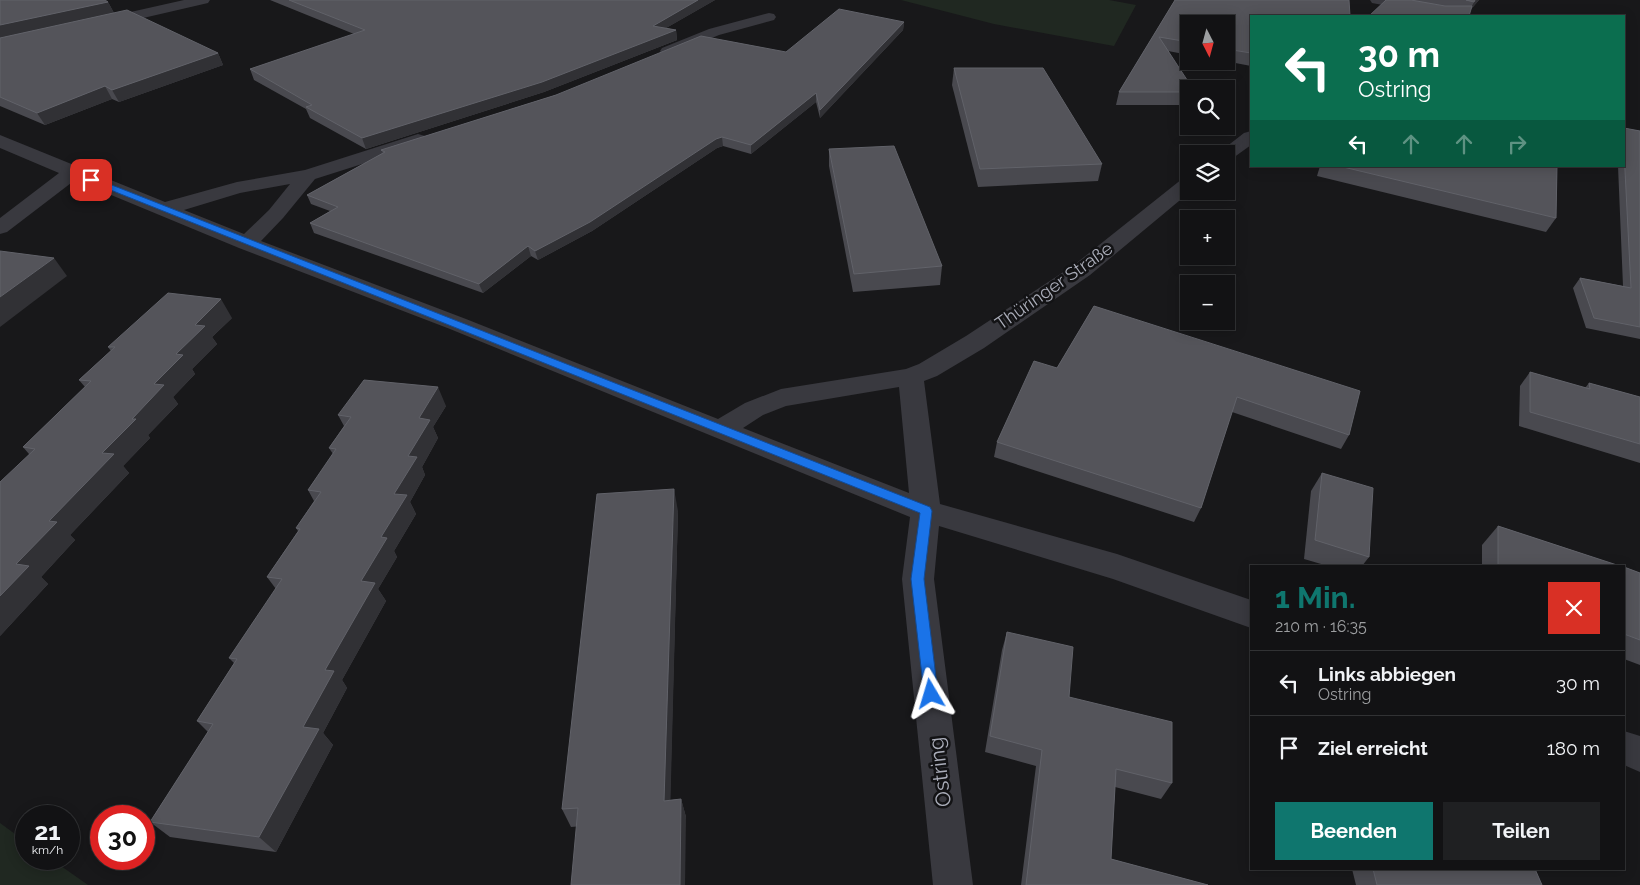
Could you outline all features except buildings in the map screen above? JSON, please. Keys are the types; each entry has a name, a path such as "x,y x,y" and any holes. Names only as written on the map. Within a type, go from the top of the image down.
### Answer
{"street":[{"path":"84,26 203,0"},
{"path":"1384,1 1406,5"},
{"path":"105,6 109,21"},
{"path":"651,58 714,32 768,17"},
{"path":"164,209 238,188 308,176 433,135"},
{"path":"1235,148 1250,138"},
{"path":"0,141 247,243 458,324 926,511 1117,567 1250,614"},
{"path":"0,228 73,172"},
{"path":"247,243 276,214 308,176"},
{"name":"Thüringer Straße","path":"720,430 754,409 781,398 911,377 928,370 975,342 1082,270 1180,190"},
{"path":"911,377 926,511"},
{"name":"Ostring","path":"926,511 918,579 953,885"},
{"path":"1625,748 1640,754"}],"shaded area":[{"path":"901,0 1109,0 1136,5 1114,46 994,24"},
{"path":"0,823 15,834 15,870 67,870 88,885 0,885"}],"route":[{"path":"91,180 926,511 918,579 931,694"}]}
